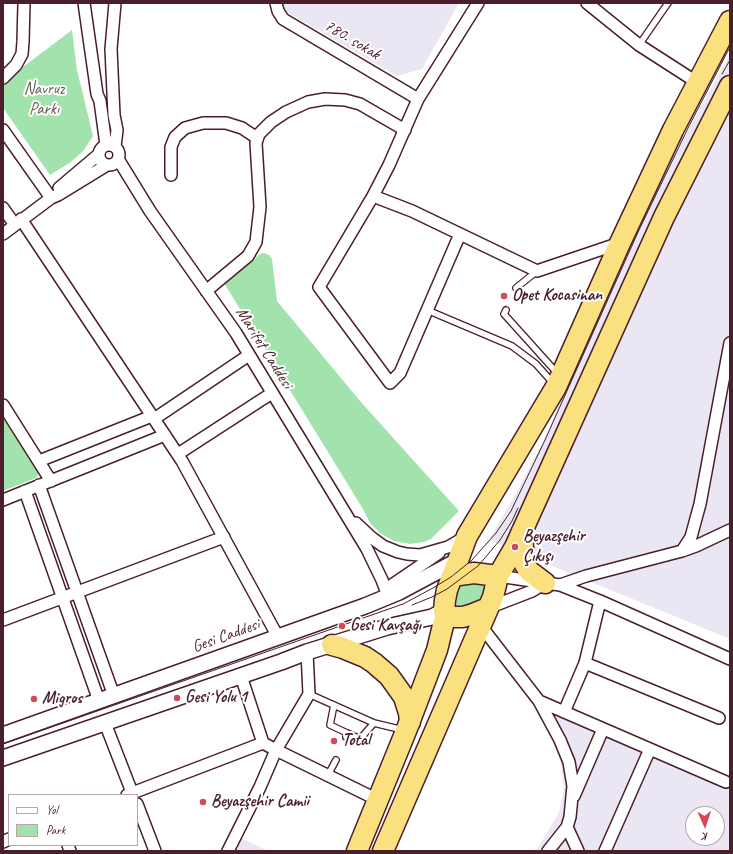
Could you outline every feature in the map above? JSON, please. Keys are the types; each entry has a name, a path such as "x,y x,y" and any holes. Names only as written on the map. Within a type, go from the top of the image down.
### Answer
{"highway":[{"path":"357,851 438,650 445,615 445,597 452,562 558,382 620,243 673,130 730,21"},
{"path":"383,851 493,597 498,576 522,531 664,217 730,86"},
{"path":"522,531 524,563 528,571 553,584"},
{"path":"452,562 460,575 474,573 498,576"},
{"path":"445,615 452,617 463,617 488,608"},
{"path":"332,645 354,652 374,663 389,676 404,697 409,713 408,727"}],"main road":[{"name":"Gesi Caddesi","path":"3,735 278,637 418,582 452,562"},
{"path":"3,758 307,652 387,627 445,615"}],"street":[{"path":"3,78 16,65 22,54 24,42 24,3"},
{"path":"84,3 97,94 96,101 106,148"},
{"path":"112,163 101,162 106,148 117,130 114,115 111,49 115,3"},
{"name":"780. sokak","path":"276,3 278,11 283,19 418,99"},
{"path":"587,3 639,45 698,83"},
{"path":"460,234 400,373 390,383 319,287 373,196 389,165 418,99 473,5"},
{"path":"206,290 248,256 256,242 260,207 256,148 257,138 271,122 290,110 308,102 345,100 355,102 405,130"},
{"path":"171,175 171,146 175,137 185,128 203,123 226,122 242,128 257,138"},
{"path":"3,130 52,198"},
{"path":"3,234 52,198 112,163 119,152 106,148"},
{"path":"52,198 54,192 106,148"},
{"name":"Marifet Caddesi","path":"112,163 150,211 236,333 342,508"},
{"path":"373,196 412,211 537,271 620,243"},
{"path":"3,208 18,222 178,454 278,637"},
{"path":"682,551 691,537 697,515 730,343"},
{"path":"39,461 153,417 249,355"},
{"path":"178,454 272,393"},
{"path":"3,405 51,481"},
{"path":"3,500 165,435"},
{"path":"39,485 114,696"},
{"path":"25,491 99,701"},
{"path":"342,508 372,538 388,549 452,562"},
{"path":"342,508 367,548 387,593"},
{"path":"488,608 553,584 682,551 730,530"},
{"path":"3,620 224,537"},
{"path":"498,576 553,584 600,601 730,659"},
{"path":"564,712 584,663 600,601"},
{"path":"480,626 539,701 554,726 565,751 571,774 572,800 567,827 548,851"},
{"path":"228,851 260,787 276,750 309,694 307,652"},
{"path":"584,663 719,718"},
{"path":"241,676 264,743 378,800"},
{"path":"539,701 726,782"},
{"path":"105,723 131,794 264,743"},
{"path":"572,800 603,729"},
{"path":"605,851 650,749"},
{"path":"138,807 155,851"},
{"path":"567,827 578,851"}],"lane":[{"path":"639,45 668,3"},
{"path":"516,288 537,271"},
{"path":"427,310 512,346 558,382"},
{"path":"506,310 504,314 558,382"},
{"path":"309,694 374,723 408,727"},
{"path":"334,705 330,725 347,735 360,739 374,723"},
{"path":"328,775 336,760"}],"shaded area":[{"path":"281,3 459,3 422,69 397,76 282,9"},
{"path":"730,54 730,639 489,540 519,488 545,438 566,388 664,173"},
{"path":"546,696 730,783 730,850 536,851 559,813 564,788 561,763 539,705"},
{"path":"237,836 268,851 229,851"}],"green space":[{"name":"Navruz Parkı","path":"72,30 77,70 93,136 84,150 71,162 50,175 3,108 3,82"},
{"path":"264,253 269,255 272,259 277,301 360,401 459,511 431,539 424,542 410,544 394,541 380,533 370,523 363,509 224,283 260,254"},
{"path":"3,418 39,473 36,478 3,491"},
{"path":"487,580 482,600 453,610 453,584"}],"tram line":[{"path":"3,744 403,604 451,577 472,560 496,533 511,511 545,440 639,230 689,126 730,47"},
{"path":"722,74 730,60"},
{"path":"412,605 447,589 478,566 500,540 518,508"}],"place":[{"name":"Opet Kocasinan","path":"504,296"},
{"name":"Beyazşehir Çıkışı","path":"515,547"},
{"name":"Gesi Kavşağı","path":"342,626"},
{"name":"Gesi Yolu 1","path":"177,698"},
{"name":"Migros","path":"34,699"},
{"name":"Total","path":"334,741"},
{"name":"Beyazşehir Camii","path":"203,802"}]}
